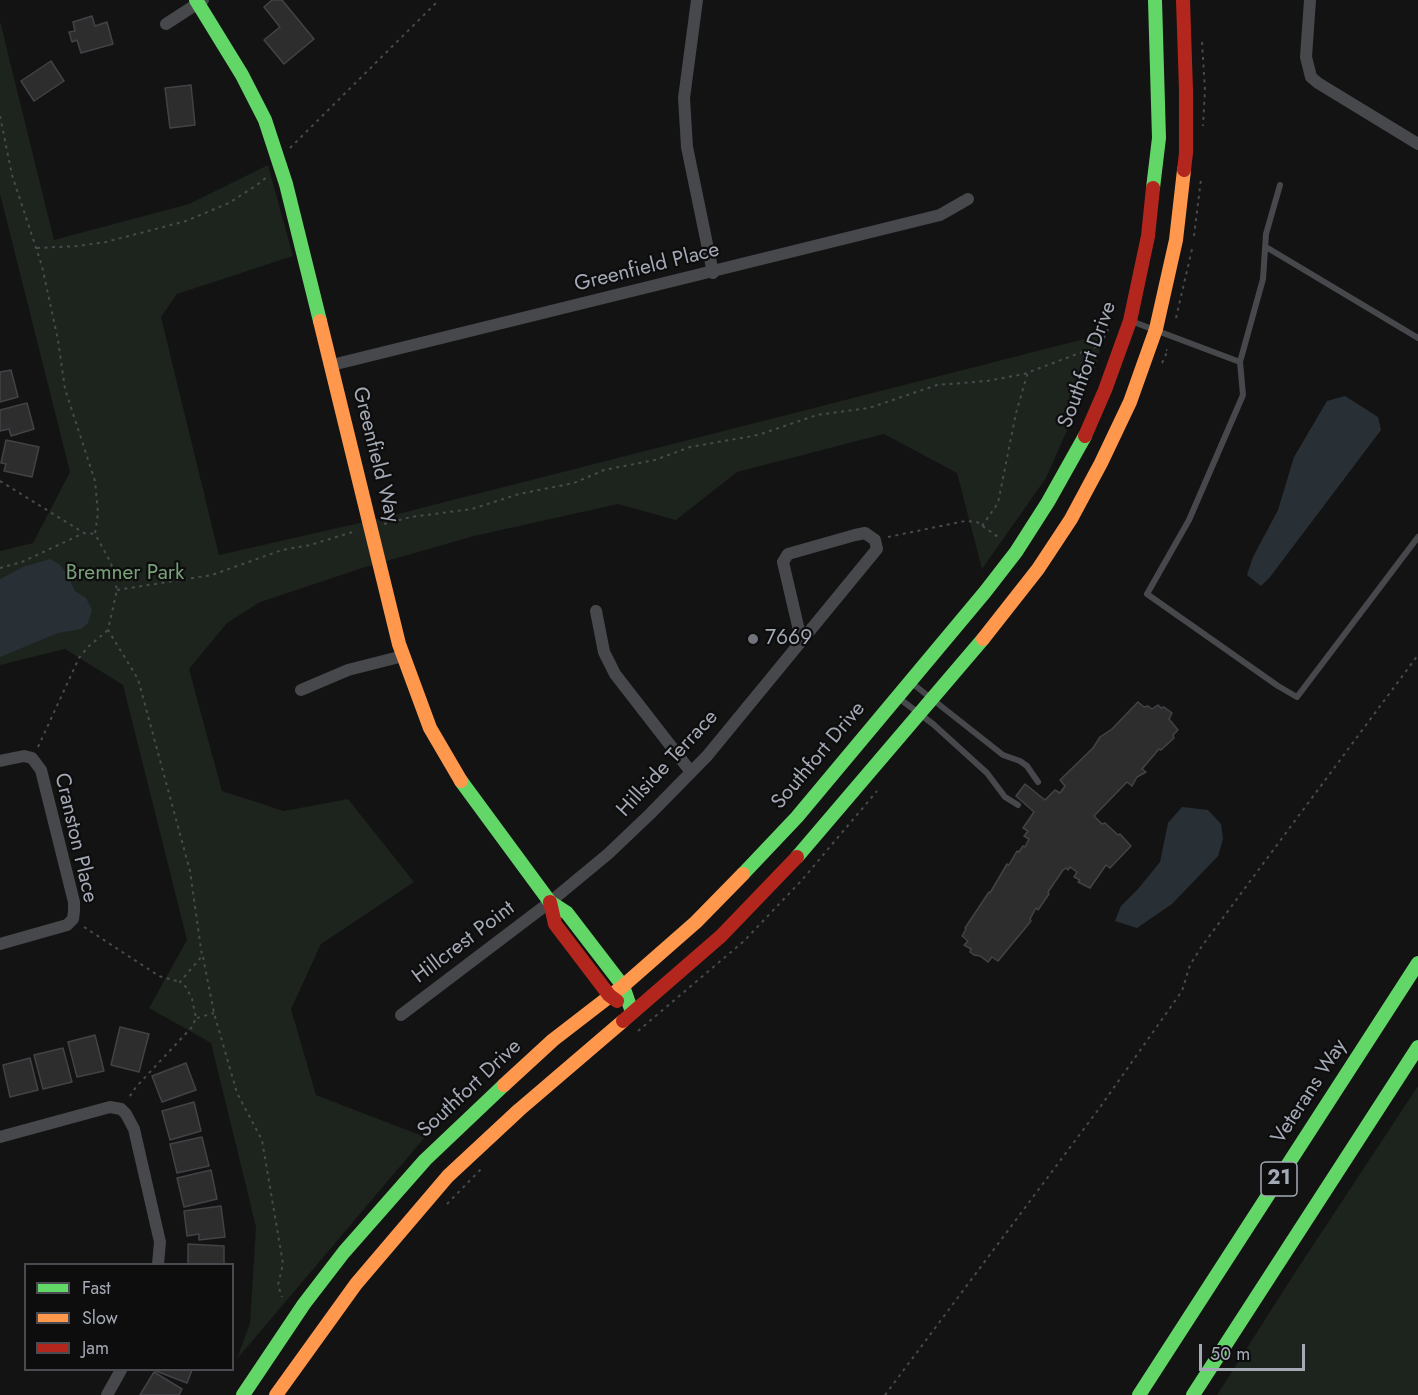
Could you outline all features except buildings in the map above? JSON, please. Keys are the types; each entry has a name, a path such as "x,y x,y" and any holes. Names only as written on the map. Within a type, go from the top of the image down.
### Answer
{"main road":[{"name":"Southfort Drive","path":"243,1395 304,1304 344,1252 425,1160 527,1064 609,994 623,986 696,922 757,860 797,817 992,584 1016,552 1048,502 1084,436 1105,390 1130,321 1148,236 1158,149 1155,0"},
{"path":"276,1395 356,1284 448,1176 519,1110 721,936 784,872 1008,608 1038,569 1071,519 1130,402 1156,329 1176,240 1185,153 1186,90 1183,0"},
{"name":"Greenfield Way","path":"199,2 242,75 264,120 286,184 403,656 430,728 452,768 550,902 567,913 623,986 632,1012"},
{"name":"Greenfield Way","path":"550,902 555,924 609,994 632,1012"},
{"name":"Veterans Way","path":"1140,1395 1418,963"},
{"name":"21","path":"1193,1395 1418,1047"}],"street":[{"path":"698,0 684,98 687,147 713,273"},
{"path":"1310,0 1306,57 1311,76 1318,83 1418,144"},
{"path":"166,24 199,2"},
{"name":"Greenfield Place","path":"332,365 713,273 940,215 968,199"},
{"path":"801,639 783,562 788,554 865,533 875,540"},
{"name":"Hillside Terrace","path":"550,902 608,854 707,756 877,549 875,540"},
{"path":"596,611 604,652 615,674 691,772"},
{"path":"301,690 348,670 403,656"},
{"name":"Cranston Place","path":"0,761 24,756 32,758 41,770 74,902 73,919 67,926 0,944"},
{"name":"Hillcrest Point","path":"401,1015 550,902"},
{"path":"0,1137 110,1107 121,1109 134,1130 160,1242 158,1263"},
{"path":"106,1395 120,1371"}],"lane":[{"path":"1280,185 1266,234 1263,279 1240,362 1243,395 1189,520 1147,594 1297,697 1418,537"},
{"path":"1266,247 1418,338"},
{"path":"1130,321 1240,362"},
{"path":"910,682 1003,755 1027,766 1038,782"},
{"path":"897,697 921,713 987,773 1005,797 1018,805"}],"path":[{"path":"37,248 106,242 201,216 228,203 257,185 299,138 439,0"},
{"path":"0,116 12,175 37,248 51,307 65,389 95,481 98,513 95,534 111,563 117,590 108,630 79,657 32,758"},
{"path":"117,590 212,575 282,550 411,517 472,509 519,494 574,483 604,470 655,460 690,447 758,435 817,415 869,408 937,385 987,381 1028,372 1101,344"},
{"path":"982,526 998,503 1016,413 1028,372"},
{"path":"0,481 84,533 95,534"},
{"path":"875,540 957,521 972,521 1001,539"},
{"path":"0,568 22,562 84,533"},
{"path":"108,630 138,679 190,871 202,956 214,1013 237,1093 262,1140 283,1264 279,1285 282,1297"},
{"path":"885,1395 1098,1110 1182,991 1190,965 1202,946 1418,655"},
{"path":"73,919 159,976 180,982 189,992 196,1018 186,1036 136,1087 121,1109"},
{"path":"180,982 202,956"},
{"path":"196,1018 214,1013"}],"green space":[{"name":"Bremner Park","path":"0,21 54,240 189,204 268,165 293,256 177,294 161,317 219,555 390,516 1104,334 1096,365 1046,478 982,569 957,473 884,434 737,472 676,520 618,504 474,536 359,569 260,602 227,623 189,669 222,791 284,811 348,799 414,882 321,944 291,1009 316,1095 425,1137 237,1359 250,1323 256,1227 211,1043 149,1008 187,940 123,685 65,649 0,665 0,551 33,543 70,472 0,194"},
{"path":"1418,1086 1418,1395 1217,1395 1296,1271"}],"shaded area":[{"path":"1345,396 1378,417 1381,430 1261,586 1247,575 1253,557 1278,510 1294,457 1327,401"},
{"path":"50,559 59,564 67,574 75,591 86,598 92,610 88,623 81,629 58,633 0,657 0,579 23,567"},
{"path":"1182,807 1208,810 1221,824 1223,839 1218,856 1172,904 1137,928 1115,921 1121,906 1160,862 1168,823"}],"traffic: fast":[{"path":"196,0 242,75 265,120 286,184 320,321"},
{"path":"1153,188 1159,138 1155,0"},
{"path":"743,874 797,817 985,592 1016,552 1048,502 1085,436"},
{"path":"797,857 983,639"},
{"path":"461,781 550,902 567,913 623,986 632,1012"},
{"path":"1139,1395 1418,963"},
{"path":"1193,1395 1418,1047"},
{"path":"243,1395 304,1304 344,1252 425,1160 504,1085"}],"traffic: slow":[{"path":"983,639 1038,569 1071,519 1130,402 1156,329 1176,240 1184,170"},
{"path":"320,321 399,644 430,728 461,781"},
{"path":"504,1085 553,1040 623,986 696,922 743,874"},
{"path":"276,1395 356,1284 448,1176 519,1110 623,1021"}],"traffic: jam":[{"path":"1183,0 1186,90 1184,170"},
{"path":"1085,436 1105,390 1130,321 1148,236 1153,188"},
{"path":"623,1021 721,936 797,857"},
{"path":"550,902 555,924 609,995 617,1001"}],"place":[{"name":"7669","path":"753,639"}]}
